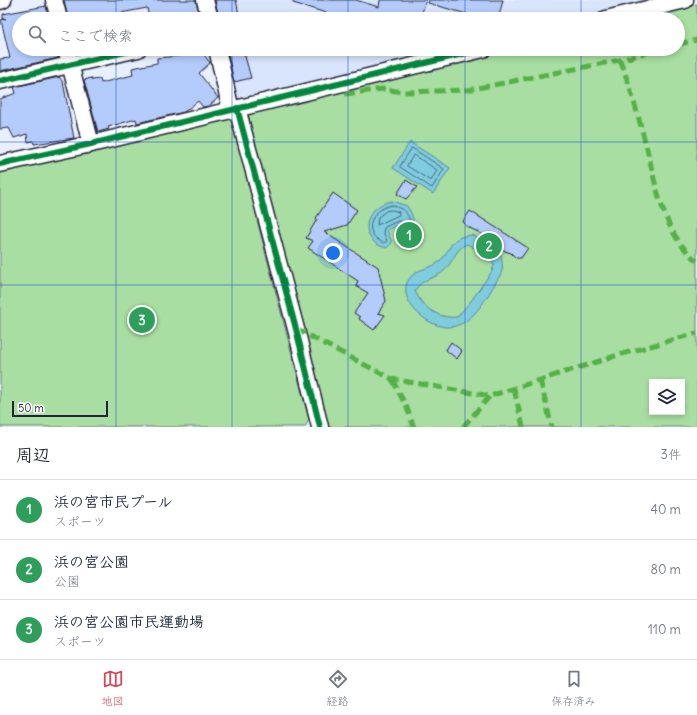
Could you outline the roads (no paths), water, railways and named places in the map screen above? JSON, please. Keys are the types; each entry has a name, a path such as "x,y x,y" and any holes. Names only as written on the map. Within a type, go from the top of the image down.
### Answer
{"street":[{"path":"54,0 57,12"},
{"path":"205,0 208,12"},
{"path":"635,12 685,0"},
{"path":"68,56 91,144"},
{"path":"0,81 108,56"},
{"path":"219,56 296,329 320,427"},
{"path":"0,164 91,144 454,56"}],"water":[{"path":"410,142 450,168 433,194 393,168"},
{"path":"392,201 407,206 413,217 413,227 409,235 405,237 399,225 387,230 392,243 387,248 378,245 371,239 368,233 367,225 369,217 374,210 381,205"},
{"path":"472,235 496,249 501,256 502,271 487,297 471,317 458,325 446,327 430,322 416,311 406,295 406,284 417,272 439,262 452,244 464,236","holes":["467,244 487,255 494,265 492,271 471,301 457,317 437,314 426,307 418,297 415,291 418,286 445,270 463,246"]}],"place":[{"name":"浜の宮市民プール","path":"409,235"},
{"name":"浜の宮公園","path":"489,246"},
{"name":"浜の宮公園市民運動場","path":"142,320"}]}
